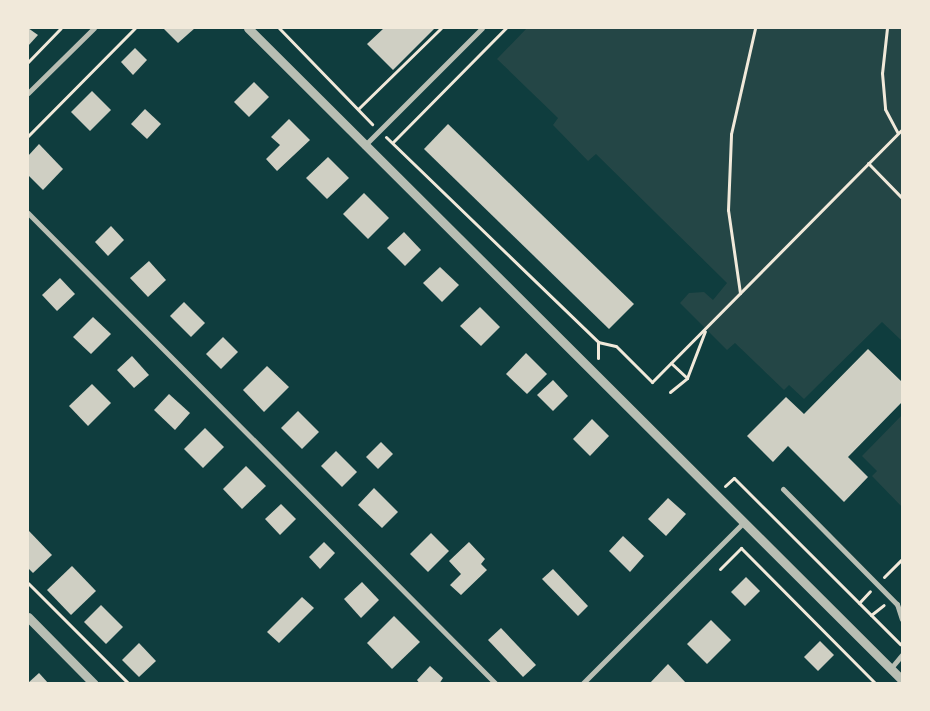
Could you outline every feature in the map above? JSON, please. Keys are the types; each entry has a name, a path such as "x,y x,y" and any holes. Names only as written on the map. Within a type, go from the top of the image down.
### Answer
{"street":[{"path":"28,93 94,28"},
{"path":"248,28 364,146 745,521 902,680"},
{"path":"364,146 482,28"},
{"path":"28,213 496,684"},
{"path":"783,489 897,604 902,618"},
{"path":"582,684 745,521"},
{"path":"28,617 94,684"},
{"path":"891,668 902,655"}],"path":[{"path":"28,62 61,28"},
{"path":"28,136 135,28"},
{"path":"279,28 379,131 393,142 598,342 616,346 652,382 902,128"},
{"path":"358,109 441,28"},
{"path":"393,142 506,28"},
{"path":"740,293 728,210 731,134 755,28"},
{"path":"887,28 882,73 885,109 898,133"},
{"path":"868,163 902,198"},
{"path":"670,392 687,378 706,328"},
{"path":"598,342 598,361"},
{"path":"671,363 687,378"},
{"path":"725,486 734,478 902,646"},
{"path":"720,569 741,548 876,684"},
{"path":"28,583 129,684"}],"shaded area":[{"path":"527,28 902,28 902,341 882,322 804,399 789,385 784,390 735,343 727,350 680,303 689,293 704,292 713,300 727,283 596,154 588,161 553,125 558,118 497,59"},
{"path":"902,415 902,507 872,476 877,471 862,456"}],"building":[{"path":"28,28 38,35 28,46"},
{"path":"163,28 195,28 178,43"},
{"path":"384,28 435,28 393,70 367,44"},
{"path":"135,48 147,60 133,75 121,62"},
{"path":"254,82 269,97 249,117 234,102"},
{"path":"92,91 111,110 90,131 71,112"},
{"path":"145,109 161,124 147,139 131,124"},
{"path":"289,119 310,140 277,171 266,159 280,145 271,137"},
{"path":"448,124 634,304 609,329 424,149"},
{"path":"39,144 63,169 43,190 28,175 28,156"},
{"path":"328,157 349,178 327,199 306,178"},
{"path":"364,193 389,218 368,239 343,214"},
{"path":"111,226 124,240 108,256 95,242"},
{"path":"404,232 421,250 405,266 387,248"},
{"path":"149,261 166,280 148,297 130,278"},
{"path":"440,267 459,285 442,302 423,283"},
{"path":"60,278 75,294 57,311 42,295"},
{"path":"184,302 205,323 191,337 170,316"},
{"path":"480,307 500,327 481,346 460,326"},
{"path":"93,317 111,334 91,354 73,337"},
{"path":"223,337 238,352 221,369 206,354"},
{"path":"868,349 902,382 902,402 848,457 868,477 844,502 788,446 773,462 747,436 786,397 804,414"},
{"path":"526,353 547,374 527,394 506,374"},
{"path":"132,356 149,375 134,388 117,370"},
{"path":"267,366 289,387 264,412 243,390"},
{"path":"553,380 568,396 553,411 537,395"},
{"path":"92,384 111,403 88,426 69,406"},
{"path":"169,394 190,413 175,430 154,410"},
{"path":"298,411 319,432 302,449 281,428"},
{"path":"592,419 609,436 590,456 573,439"},
{"path":"205,428 224,447 203,468 184,449"},
{"path":"381,442 393,454 378,469 366,457"},
{"path":"336,451 357,472 342,487 321,466"},
{"path":"246,466 266,486 242,509 223,489"},
{"path":"374,488 398,512 382,528 358,505"},
{"path":"668,498 686,514 666,536 648,519"},
{"path":"281,504 296,519 280,535 265,519"},
{"path":"28,530 52,555 33,573 28,568"},
{"path":"431,533 449,551 428,572 410,554"},
{"path":"623,536 644,556 630,572 609,551"},
{"path":"324,542 335,553 320,569 309,557"},
{"path":"469,542 485,559 481,564 487,570 461,595 450,585 461,574 449,561"},
{"path":"72,566 96,591 71,615 47,590"},
{"path":"553,569 588,606 578,616 542,579"},
{"path":"746,577 760,591 745,606 731,592"},
{"path":"362,582 379,600 361,618 344,599"},
{"path":"302,597 314,608 279,643 267,632"},
{"path":"101,605 123,627 106,644 84,622"},
{"path":"394,616 420,642 392,669 367,643"},
{"path":"711,620 731,640 707,664 687,644"},
{"path":"501,628 536,665 523,677 488,640"},
{"path":"820,641 834,655 818,671 804,657"},
{"path":"139,643 156,661 139,677 122,660"},
{"path":"668,664 687,684 649,684"},
{"path":"430,666 443,678 439,684 420,684 417,680"},
{"path":"39,673 49,684 28,684 28,683"}]}
